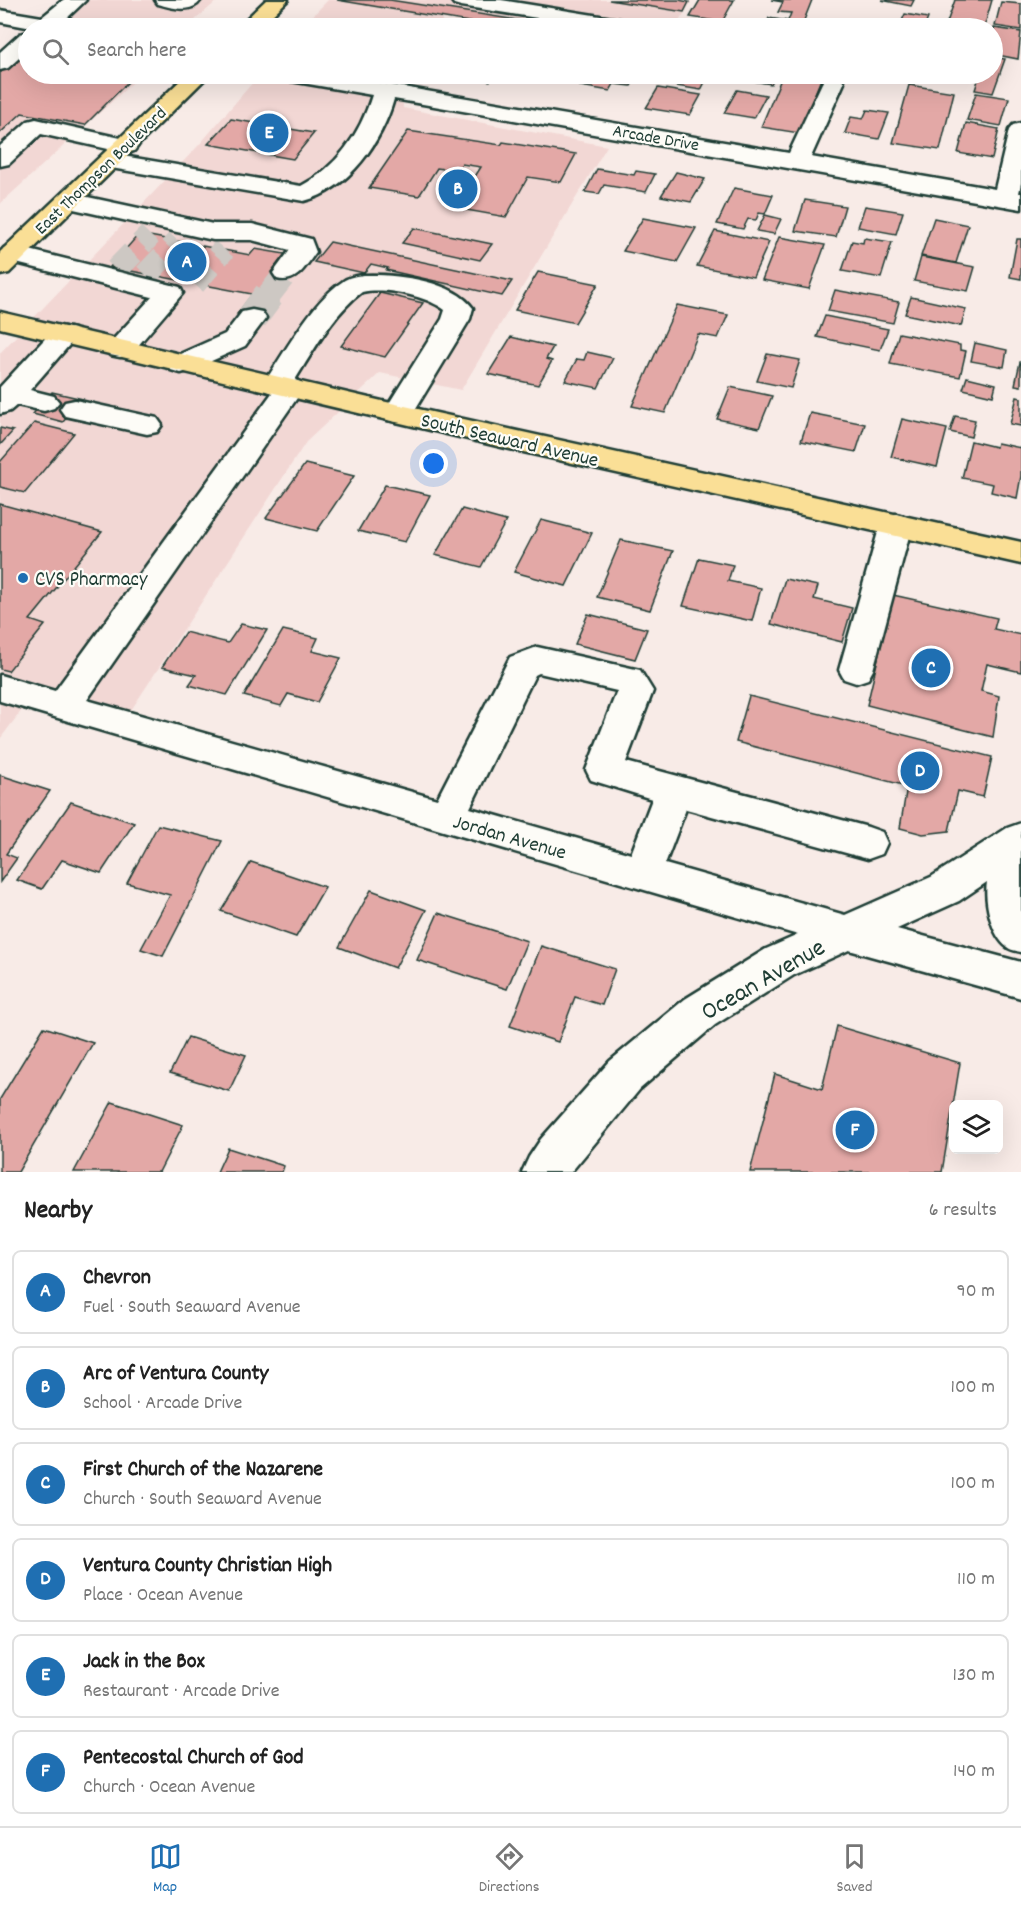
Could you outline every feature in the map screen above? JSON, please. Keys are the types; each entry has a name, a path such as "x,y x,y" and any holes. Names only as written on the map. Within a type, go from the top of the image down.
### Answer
{"main road":[{"path":"258,18 278,0"},
{"name":"East Thompson Boulevard","path":"7,261 189,84"},
{"name":"South Seaward Avenue","path":"0,320 181,364 806,507 1021,553"}],"street":[{"path":"54,18 76,0"},
{"path":"165,0 188,3 191,0"},
{"path":"461,0 574,18"},
{"path":"557,0 654,15 652,18"},
{"path":"0,16 18,20"},
{"path":"0,63 18,48"},
{"name":"Arcade Drive","path":"350,84 1013,200"},
{"path":"797,162 833,84"},
{"path":"0,159 36,126 119,153 304,194 330,180 359,146 379,115 386,90"},
{"path":"1013,200 1021,130"},
{"path":"69,201 171,231 226,241 252,232 302,244 303,252 286,273"},
{"path":"7,261 127,277 182,288 120,349"},
{"path":"63,707 284,387 336,303 354,285 369,283 417,288 442,294 459,308 456,319 398,413"},
{"path":"181,364 235,340 252,318"},
{"path":"3,402 64,335"},
{"path":"3,402 44,402"},
{"path":"75,409 147,425"},
{"path":"856,670 896,525"},
{"path":"446,818 522,666 537,660 628,679 635,690 604,770 868,843"},
{"name":"Jordan Avenue","path":"0,688 446,818 1021,980"},
{"path":"642,874 674,791"},
{"path":"1018,842 1004,901 1009,919 1021,935"},
{"name":"Ocean Avenue","path":"546,1172 557,1154 625,1075 700,1012 780,962 945,889 1018,842"}],"shaded area":[{"path":"85,0 218,0 197,18 63,18"},
{"path":"328,0 682,0 691,2 681,18 311,18"},
{"path":"18,56 18,84 131,84 0,204 0,71"},
{"path":"251,84 402,84 403,108 607,146 461,390 380,373 306,442 122,724 31,698 0,739 0,353 199,145"}],"building":[{"path":"337,0 390,0 504,18 445,18"},
{"path":"609,0 679,0 689,2 684,12"},
{"path":"700,0 734,0 724,18 690,17"},
{"path":"771,0 812,0 805,18 789,18 791,13 778,12 783,2"},
{"path":"881,0 914,0 911,6"},
{"path":"955,0 992,0 987,18 949,18"},
{"path":"1001,2 1021,4 1021,30 1003,27 1003,18 997,18"},
{"path":"905,14 928,18 903,18"},
{"path":"1003,29 1021,32 1018,59 1003,56"},
{"path":"18,58 18,84 126,84 85,125 22,113 0,133 0,73"},
{"path":"581,84 614,84 610,91 580,86"},
{"path":"677,84 704,84 701,90 676,86"},
{"path":"779,84 819,84 799,133 761,127"},
{"path":"977,84 996,84 993,93 975,90"},
{"path":"909,85 954,92 940,150 893,143"},
{"path":"658,88 701,95 690,115 646,108"},
{"path":"737,90 766,95 754,118 724,113"},
{"path":"976,93 1009,98 1001,126 967,120"},
{"path":"867,110 889,113 879,139 845,133 851,117 863,119"},
{"path":"231,119 314,133 293,159 208,144"},
{"path":"966,123 999,129 992,159 958,153"},
{"path":"408,131 501,145 503,142 576,154 561,182 528,177 506,217 455,208 481,167 462,164 458,171 437,168 419,196 369,188"},
{"path":"597,169 634,175 636,171 655,174 646,192 604,185 599,194 585,192"},
{"path":"676,172 705,179 691,202 661,196"},
{"path":"734,188 773,195 765,214 759,213 756,220 748,219 743,229 717,224"},
{"path":"805,200 845,206 836,237 795,231"},
{"path":"865,206 903,212 896,234 858,227"},
{"path":"765,215 781,219 774,234 757,231"},
{"path":"643,218 696,228 677,262 623,251"},
{"path":"934,218 968,225 956,263 921,256"},
{"path":"414,228 492,244 480,260 402,243"},
{"path":"715,231 769,242 753,277 697,266"},
{"path":"139,234 250,255 255,249 285,254 271,272 291,276 260,318 237,314 252,294 110,267"},
{"path":"779,237 825,245 809,289 762,280"},
{"path":"864,238 892,242 881,278 842,271 852,241 863,243"},
{"path":"1017,239 1021,239 1021,279 1010,277"},
{"path":"330,242 512,281 502,296 386,270 388,268 371,264 364,273 314,262"},
{"path":"921,257 975,267 968,291 914,281"},
{"path":"538,272 598,284 575,323 515,310"},
{"path":"835,290 899,302 893,323 828,311"},
{"path":"380,293 423,303 385,357 341,346"},
{"path":"911,297 966,309 961,326 905,314"},
{"path":"677,305 728,315 718,338 698,334 665,413 632,406"},
{"path":"825,316 888,329 880,350 817,337"},
{"path":"899,333 960,345 960,350 966,351 960,377 890,364"},
{"path":"511,337 553,347 546,359 552,361 538,385 488,374"},
{"path":"975,343 1007,350 1004,367 971,361"},
{"path":"587,352 613,358 598,388 565,381 577,359 584,360"},
{"path":"767,354 800,360 791,388 757,381"},
{"path":"1021,362 1021,386 1015,385"},
{"path":"967,377 996,384 993,396 963,389"},
{"path":"730,387 772,396 759,428 717,419"},
{"path":"52,392 83,399 63,422 33,414"},
{"path":"1017,397 1021,398 1021,426 1010,424"},
{"path":"810,413 865,424 856,452 801,441"},
{"path":"955,416 975,420 971,437 950,432"},
{"path":"902,419 947,429 937,467 891,457"},
{"path":"34,423 74,433 25,493 0,487 0,462"},
{"path":"0,428 13,431 0,445"},
{"path":"971,441 996,447 997,443 1021,448 1021,476 1017,498 991,492 993,484 962,478"},
{"path":"305,464 354,476 317,531 266,518"},
{"path":"385,485 430,495 405,542 358,531"},
{"path":"0,504 102,532 30,620 45,625 8,671 0,669"},
{"path":"462,509 506,521 481,567 435,555"},
{"path":"541,520 592,533 566,586 514,572"},
{"path":"621,540 673,551 650,610 597,597"},
{"path":"699,558 733,565 728,581 761,588 752,621 683,606"},
{"path":"785,579 818,586 814,599 852,608 842,642 771,624"},
{"path":"893,595 997,618 994,629 1021,635 1021,672 987,664 981,691 999,696 993,737 867,705"},
{"path":"588,614 647,629 635,659 575,644"},
{"path":"241,624 267,630 227,695 189,685 196,675 162,667 185,632 228,643"},
{"path":"283,630 318,638 312,651 341,658 317,702 288,694 281,706 244,696"},
{"path":"749,696 992,757 983,797 958,791 949,831 923,834 900,828 907,786 736,742"},
{"path":"0,775 50,791 6,854 17,858 0,882"},
{"path":"71,802 134,823 101,873 62,860 42,889 17,880"},
{"path":"158,825 222,841 163,956 141,949 170,895 127,883"},
{"path":"251,862 325,887 296,937 221,911"},
{"path":"371,890 426,910 395,968 339,947"},
{"path":"438,913 527,941 507,989 417,960"},
{"path":"541,946 615,969 602,1005 575,997 558,1042 510,1026"},
{"path":"837,1026 960,1063 954,1100 949,1100 949,1130 942,1172 750,1172 775,1074 822,1089"},
{"path":"44,1027 93,1043 18,1172 0,1172 0,1099"},
{"path":"188,1037 246,1055 229,1091 170,1073"},
{"path":"112,1102 183,1125 159,1172 74,1172"},
{"path":"228,1148 284,1166 282,1172 217,1172"}],"tunnel":[{"path":"116,270 150,235"},
{"path":"146,275 178,241"},
{"path":"194,284 224,249"},
{"path":"268,296 286,273"},
{"path":"252,318 269,295"}],"place":[{"name":"Jack in the Box","path":"269,133"},
{"name":"Arc of Ventura County","path":"458,189"},
{"name":"Chevron","path":"187,262"},
{"name":"CVS Pharmacy","path":"23,578"},
{"name":"First Church of the Nazarene","path":"931,668"},
{"name":"Ventura County Christian High","path":"920,771"},
{"name":"Pentecostal Church of God","path":"855,1130"}]}
